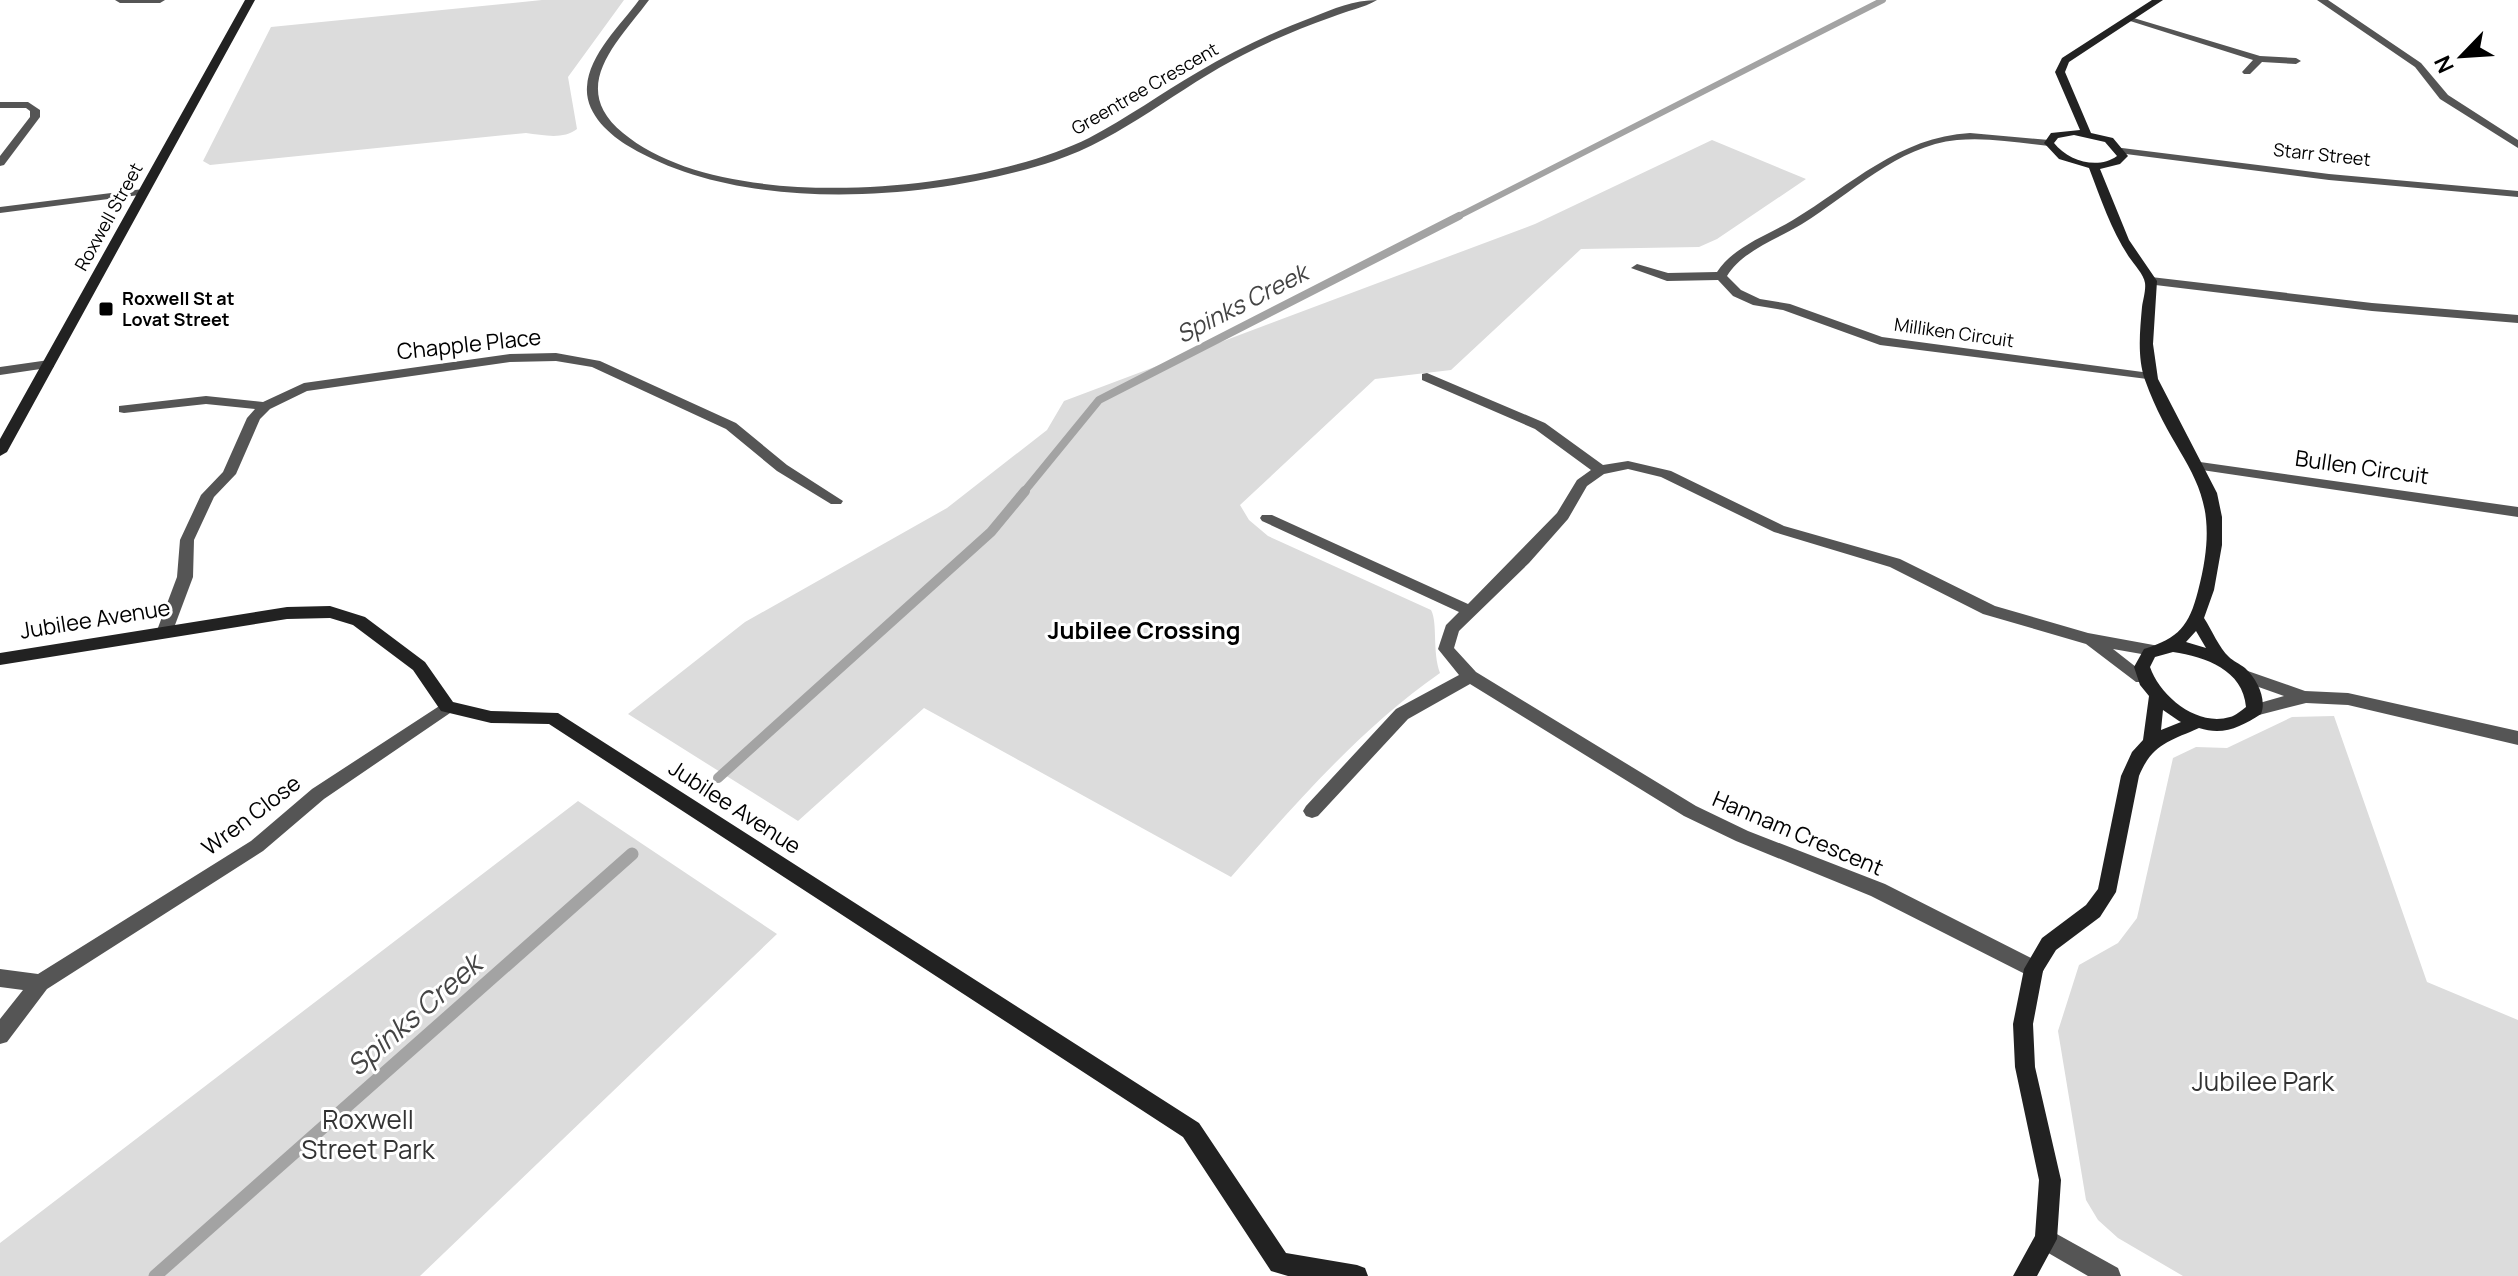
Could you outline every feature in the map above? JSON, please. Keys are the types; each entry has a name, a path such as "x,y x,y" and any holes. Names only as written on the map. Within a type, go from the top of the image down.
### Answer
{"street":[{"path":"120,0 160,0"},
{"name":"Roxwell Street","path":"0,452 250,0"},
{"name":"Greentree Crescent","path":"644,0 599,65 592,84 594,104 605,125 629,144 659,160 696,173 791,188 845,190 949,183 1052,158 1093,141 1235,56 1309,22 1372,0"},
{"path":"2086,133 2060,72 2065,60 2158,0"},
{"path":"2322,0 2418,65 2444,97 2518,145"},
{"path":"2130,18 2259,59 2296,61"},
{"path":"2247,72 2259,59"},
{"path":"0,105 28,105 35,110 35,117 0,163"},
{"path":"1637,268 1667,277 1721,276 1729,264 1805,217 1832,194 1920,148 1958,137 2049,143 2058,154 2093,165 2114,163 2120,160 2122,151 2109,140 2086,133 2064,132 2055,135 2049,143"},
{"name":"Starr Street","path":"2122,151 2329,177 2518,194"},
{"path":"2093,165 2123,240 2151,281 2147,318 2150,377 2200,466 2214,506 2216,550 2198,621 2173,646"},
{"path":"0,210 143,192"},
{"name":"Milliken Circuit","path":"1721,276 1737,293 1757,302 1810,315 1880,341 2150,377"},
{"path":"2151,281 2372,307 2518,319"},
{"name":"Chapple Place","path":"265,406 304,387 510,358 556,357 595,364 731,426 782,468 836,501"},
{"path":"0,371 49,364"},
{"path":"1427,377 1540,426 1600,470 1628,465 1654,469 1779,529 1895,563 1989,610 2088,639 2153,650 2173,646 2198,650 2222,660 2242,675 2252,687 2255,710"},
{"path":"124,409 206,400 265,406"},
{"path":"164,633 185,577 187,540 208,495 229,474 254,418 265,406"},
{"name":"Bullen Circuit","path":"2200,466 2518,512"},
{"name":"Hannam Crescent","path":"1600,470 1582,483 1563,516 1524,559 1468,610 1446,642 1450,657 1470,676 1690,811 1742,836 1878,890 2034,969"},
{"path":"1267,518 1468,610"},
{"name":"Jubilee Avenue","path":"0,659 287,613 330,612 359,621 419,666 447,707 491,717 552,718 1191,1130 1275,1269 1357,1276"},
{"path":"2198,621 2222,660"},
{"path":"2088,639 2142,678 2156,698 2199,721 2235,723 2248,718 2255,710 2306,697"},
{"path":"2142,678 2141,661 2153,650"},
{"path":"2242,675 2306,697 2348,699 2518,738"},
{"path":"1312,811 1402,714 1470,676"},
{"path":"2151,742 2156,698"},
{"name":"Wren Close","path":"0,1035 40,983 257,846 318,794 447,707"},
{"path":"2024,1276 2046,1239 2050,1180 2025,1067 2023,1024 2034,969 2049,944 2093,911 2107,892 2130,776 2138,757 2151,742 2199,721"},
{"path":"0,978 40,983"},
{"path":"2046,1239 2110,1276"}],"green space":[{"path":"542,0 624,0 568,77 577,129 566,135 526,133 210,165 203,161 271,27"},
{"path":"1712,140 1806,179 1717,239 1699,247 1581,249 1451,370 1375,379 1240,505 1249,520 1268,536 1431,610 1440,673 1356,743 1304,795 1231,877 924,708 798,821 628,714 745,622 947,508 1047,430 1064,401 1535,224"},
{"name":"Jubilee Park","path":"2334,716 2427,982 2518,1020 2518,1276 2183,1276 2118,1238 2098,1220 2086,1200 2058,1031 2079,965 2118,943 2137,918 2173,758 2196,747 2227,748 2292,717"},
{"name":"Roxwell Street Park","path":"578,801 777,934 420,1276 0,1276 0,1243"}],"waterway":[{"name":"Spinks Creek","path":"1455,218 1883,0"},
{"name":"Spinks Creek","path":"1023,493 1099,400 1459,216"},
{"name":"Spinks Creek","path":"718,778 991,532 1025,491"},
{"name":"Spinks Creek","path":"155,1276 632,854"}],"place":[{"name":"Roxwell St at Lovat Street","path":"106,309"}],"district":[{"name":"Jubilee Crossing","path":"1144,631"}]}
